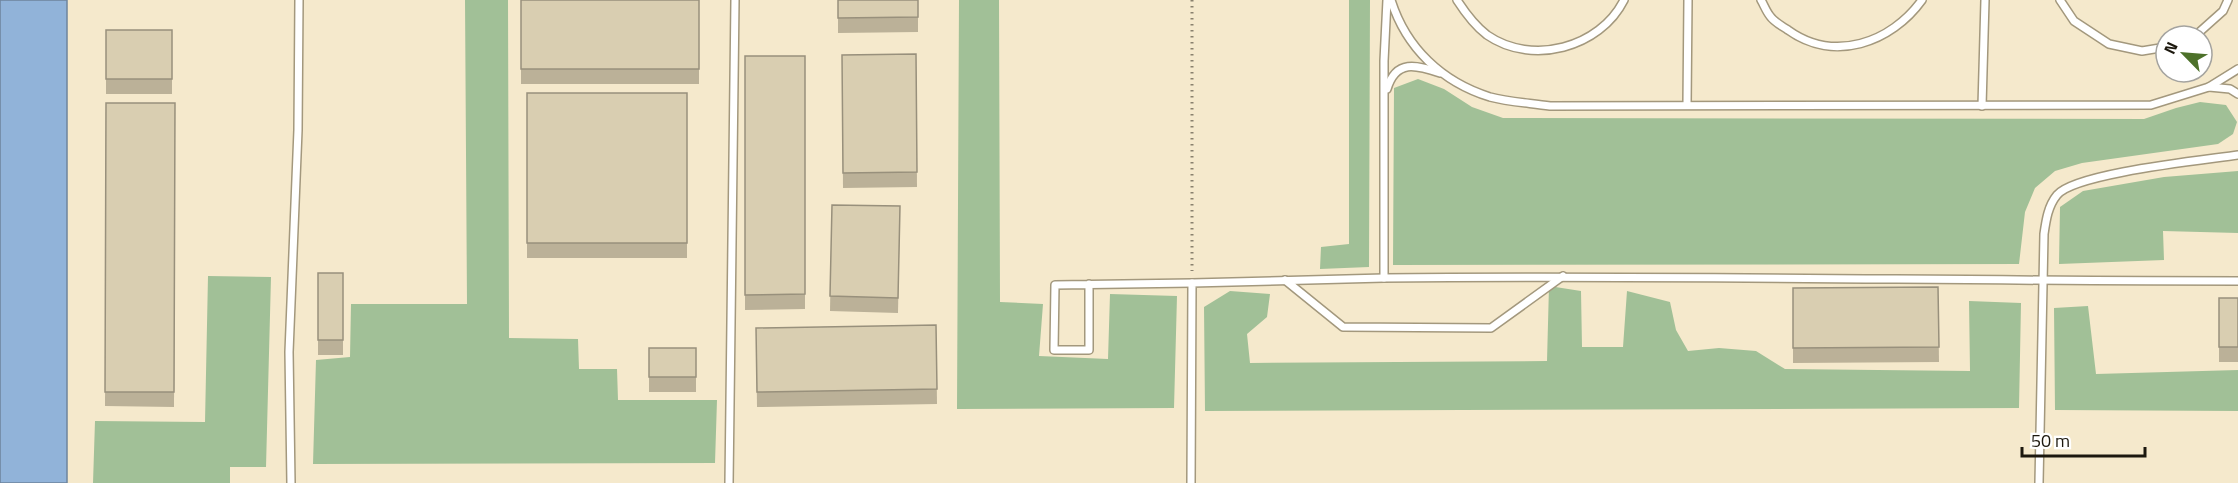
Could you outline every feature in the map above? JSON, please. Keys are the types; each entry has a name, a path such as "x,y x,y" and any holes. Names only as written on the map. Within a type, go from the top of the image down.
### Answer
{"lane":[{"path":"291,483 289,352 298,130 299,0"},
{"path":"729,483 735,0"},
{"path":"1384,278 1384,97 1387,0"},
{"path":"1391,0 1396,16 1411,44 1442,74 1462,87 1492,97 1550,106 2151,105 2209,87 2238,69"},
{"path":"1457,0 1471,21 1489,36 1520,49 1554,50 1586,40 1618,12 1624,0"},
{"path":"1687,105 1688,0"},
{"path":"1761,0 1771,18 1801,39 1827,46 1860,45 1899,27 1922,0"},
{"path":"1982,106 1985,0"},
{"path":"2060,0 2074,21 2109,44 2142,51 2154,49"},
{"path":"2208,24 2223,11 2228,0"},
{"path":"1384,97 1390,79 1398,69 1410,66 1442,74"},
{"path":"2209,87 2230,89 2238,94"},
{"path":"2039,483 2044,234 2048,212 2058,193 2074,184 2103,176 2238,155"},
{"path":"1285,280 1343,327 1491,328 1563,276"},
{"path":"1089,284 1089,350 1054,350 1055,285 1089,284 1384,278 1563,276 2043,281 2238,280"},
{"path":"1191,483 1192,282"}],"path":[{"path":"1192,0 1192,282"}],"green space":[{"path":"465,0 508,0 509,338 578,339 579,369 617,369 618,400 717,400 715,463 313,464 316,360 350,357 351,304 467,304"},
{"path":"959,0 999,0 1000,302 1043,304 1039,356 1108,359 1110,294 1177,296 1174,408 957,409"},
{"path":"1349,0 1370,0 1369,267 1320,269 1321,247 1349,244"},
{"path":"1418,79 1444,89 1472,107 1503,118 2144,119 2200,102 2226,105 2237,122 2233,134 2218,144 2082,163 2055,171 2035,188 2025,212 2019,264 1393,265 1394,88"},
{"path":"2238,171 2238,233 2163,231 2164,260 2059,264 2060,207 2083,191 2164,177"},
{"path":"208,276 271,277 266,467 230,467 230,483 93,483 95,421 205,422"},
{"path":"1549,286 1581,291 1582,347 1623,347 1627,291 1670,302 1676,330 1688,351 1719,348 1756,351 1785,369 1970,371 1969,301 2021,303 2019,408 1205,411 1204,307 1230,291 1270,294 1267,317 1247,334 1250,363 1547,361"},
{"path":"2088,306 2096,374 2238,370 2238,411 2055,410 2054,308"}],"water":[{"path":"0,0 67,0 67,483 0,483"}],"building":[{"path":"521,0 699,0 699,69 521,69"},
{"path":"838,0 918,0 918,17 838,18"},
{"path":"106,30 172,30 172,79 106,79"},
{"path":"916,54 917,172 843,173 842,55"},
{"path":"745,56 805,56 805,294 745,295"},
{"path":"527,93 687,93 687,243 527,243"},
{"path":"106,103 175,103 174,392 105,392"},
{"path":"832,205 900,206 898,298 830,296"},
{"path":"318,273 343,273 343,340 318,340"},
{"path":"1938,287 1939,347 1793,348 1793,288"},
{"path":"2219,298 2238,298 2238,347 2219,347"},
{"path":"936,325 937,389 757,392 756,328"},
{"path":"649,348 696,348 696,377 649,377"}]}
